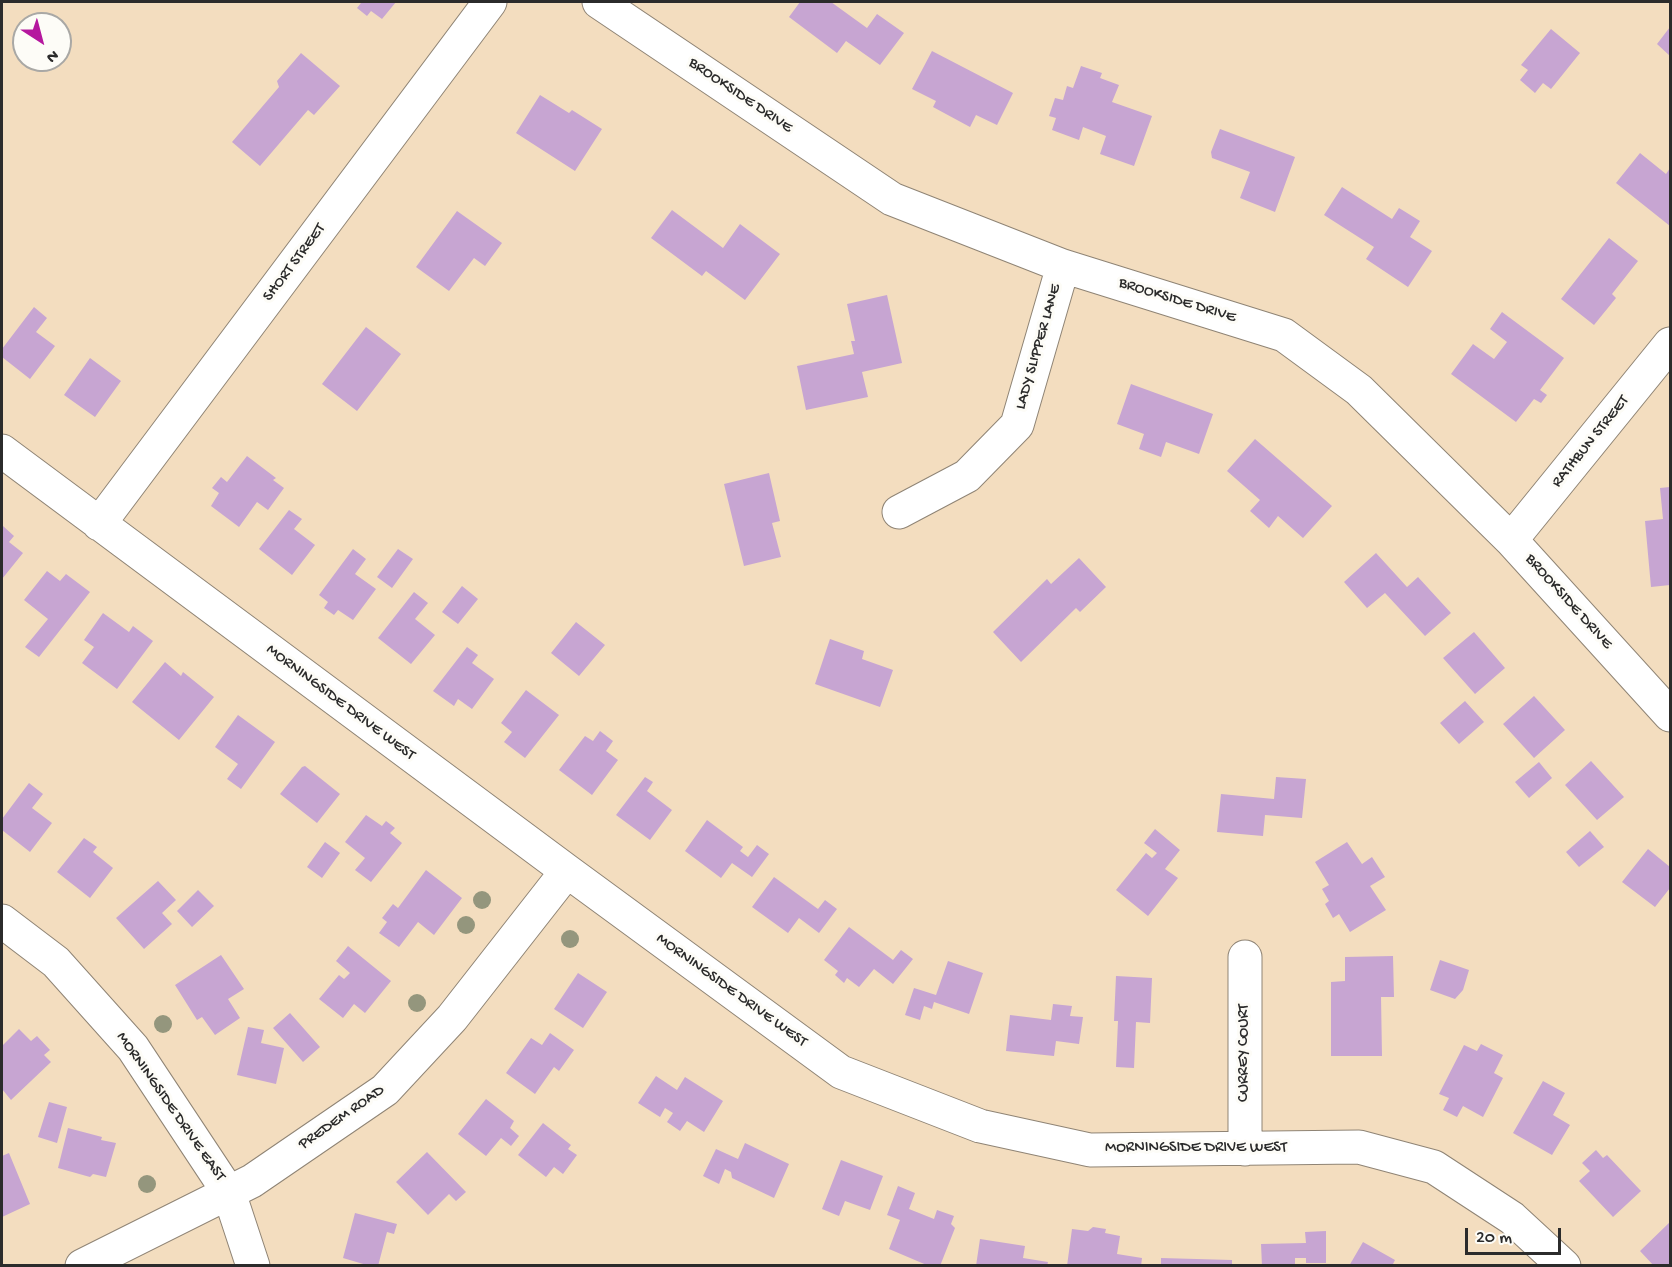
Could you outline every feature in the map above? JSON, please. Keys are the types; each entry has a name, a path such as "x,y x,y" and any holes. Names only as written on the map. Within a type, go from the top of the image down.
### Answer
{"street":[{"name":"SHORT STREET","path":"99,524 490,2"},
{"name":"BROOKSIDE DRIVE","path":"599,2 892,199 1063,266 1284,335 1359,390 1511,540 1671,715"},
{"name":"LADY SLIPPER LANE","path":"899,512 967,476 1017,425 1063,266"},
{"name":"RATHBUN STREET","path":"1511,540 1671,344"},
{"name":"MORNINGSIDE DRIVE WEST","path":"2,451 841,1072 980,1126 1090,1150 1359,1147 1434,1167 1512,1218 1564,1266"},
{"name":"PREDEM ROAD","path":"82,1266 252,1181 385,1090 452,1018 567,871"},
{"name":"MORNINGSIDE DRIVE EAST","path":"2,921 56,962 133,1048 229,1193 253,1266"},
{"name":"CURREY COURT","path":"1245,957 1245,1149"}],"building":[{"path":"359,2 396,2 382,19 371,11 367,16 357,8 361,3"},
{"path":"800,2 831,2 867,28 877,14 904,33 880,65 846,41 837,53 789,17"},
{"path":"1670,27 1670,56 1657,44"},
{"path":"1551,29 1580,53 1551,89 1543,83 1535,93 1520,80 1528,70 1521,65"},
{"path":"932,51 1013,93 997,125 976,115 970,127 933,107 936,101 912,89"},
{"path":"301,53 340,86 314,115 308,110 260,166 232,142 279,87 277,81"},
{"path":"1081,66 1102,73 1100,78 1119,85 1112,102 1152,116 1134,166 1100,154 1106,136 1083,127 1079,140 1052,130 1056,118 1049,116 1055,98 1063,100 1067,86 1073,88"},
{"path":"540,95 569,113 572,110 602,129 575,171 516,133"},
{"path":"1220,129 1295,157 1275,212 1240,198 1250,172 1212,158 1211,152"},
{"path":"1640,153 1666,174 1670,168 1670,226 1616,183"},
{"path":"1342,187 1392,219 1399,208 1420,221 1410,237 1432,251 1408,287 1366,259 1374,247 1324,215"},
{"path":"672,210 723,248 740,224 780,254 745,300 706,271 702,276 651,238"},
{"path":"457,211 502,243 485,266 474,258 449,291 416,267"},
{"path":"1609,238 1638,261 1612,294 1616,298 1594,325 1561,299"},
{"path":"887,295 902,363 862,372 868,397 806,410 797,366 854,354 851,341 855,341 847,304"},
{"path":"34,307 47,318 36,332 55,346 30,379 2,357 2,349"},
{"path":"1502,312 1564,358 1540,390 1547,395 1541,403 1534,399 1516,422 1451,374 1473,344 1494,359 1507,342 1490,329"},
{"path":"366,327 401,354 357,411 322,384"},
{"path":"90,358 121,381 95,417 64,395"},
{"path":"1131,384 1213,414 1199,454 1166,442 1161,457 1139,449 1144,434 1117,424"},
{"path":"1255,439 1332,506 1303,538 1278,516 1269,528 1250,511 1260,500 1227,471"},
{"path":"247,456 276,478 273,480 284,488 268,510 257,502 239,527 211,506 219,493 212,488 221,477 227,482"},
{"path":"769,473 780,521 772,523 781,557 744,566 724,484"},
{"path":"1670,487 1670,585 1651,587 1645,521 1663,519 1660,488"},
{"path":"289,510 302,519 294,529 315,545 292,575 259,549"},
{"path":"3,526 14,536 9,542 23,553 2,579 2,528"},
{"path":"353,549 366,559 355,574 376,589 353,620 338,610 334,615 324,608 328,602 319,595"},
{"path":"398,549 413,559 392,588 377,577"},
{"path":"1376,553 1407,587 1418,577 1451,613 1425,636 1385,593 1367,608 1344,582"},
{"path":"1079,558 1106,587 1080,612 1076,608 1021,662 993,632 1047,579 1051,584"},
{"path":"47,571 60,581 66,574 90,592 39,657 25,647 48,619 24,600"},
{"path":"462,586 478,599 458,624 442,612"},
{"path":"414,592 428,603 415,619 435,635 411,664 378,638"},
{"path":"103,613 129,632 133,626 153,641 117,689 82,663 94,647 84,640"},
{"path":"576,622 605,645 579,676 551,653"},
{"path":"1474,632 1505,668 1475,694 1443,658"},
{"path":"830,639 864,651 862,659 893,670 880,707 815,684"},
{"path":"467,647 478,655 472,663 494,679 472,709 458,699 454,706 433,691"},
{"path":"165,662 181,676 183,672 214,697 179,740 132,702"},
{"path":"526,690 559,715 525,758 504,742 512,732 501,723"},
{"path":"1534,696 1565,730 1534,758 1503,724"},
{"path":"1465,701 1484,722 1459,744 1440,723"},
{"path":"238,715 275,742 241,789 227,779 238,764 215,747"},
{"path":"600,731 613,741 606,751 618,760 592,795 559,770 585,736 593,741"},
{"path":"1591,761 1624,797 1597,820 1565,785"},
{"path":"1539,762 1552,778 1529,798 1515,782"},
{"path":"305,766 340,794 317,823 280,794"},
{"path":"645,777 653,782 647,791 672,810 650,840 616,815"},
{"path":"1276,777 1306,779 1302,818 1265,815 1263,836 1217,832 1221,794 1274,799"},
{"path":"29,783 43,794 32,808 52,823 30,852 2,830 2,819"},
{"path":"366,815 382,826 386,821 395,828 390,833 402,843 371,882 355,870 365,858 345,842"},
{"path":"707,820 743,847 740,851 748,857 757,845 769,854 752,877 732,863 721,878 685,851"},
{"path":"1155,829 1180,850 1165,869 1178,878 1148,916 1116,890 1146,853 1152,858 1157,853 1144,843"},
{"path":"1590,831 1604,847 1579,867 1566,852"},
{"path":"84,838 97,847 93,852 113,868 90,898 57,872"},
{"path":"325,842 340,853 322,878 307,867"},
{"path":"1347,842 1362,864 1372,857 1385,877 1370,886 1386,910 1350,932 1339,914 1333,918 1325,904 1329,901 1322,889 1329,885 1315,862"},
{"path":"1648,849 1670,867 1670,888 1655,907 1622,882"},
{"path":"426,870 462,898 434,935 418,922 399,947 379,933 387,922 382,918 393,904 398,908"},
{"path":"774,877 818,909 825,900 837,909 819,933 799,918 788,933 752,907"},
{"path":"158,881 176,900 162,913 172,924 144,949 116,918"},
{"path":"198,890 214,906 192,927 177,911"},
{"path":"849,927 893,960 901,950 913,959 893,984 874,969 859,987 847,978 844,983 835,975 838,971 824,960"},
{"path":"348,946 391,981 365,1013 354,1004 343,1018 319,999 339,975 344,979 350,973 336,961"},
{"path":"221,955 244,989 228,999 240,1018 215,1035 202,1017 197,1020 175,985"},
{"path":"1393,956 1394,997 1381,997 1382,1056 1331,1056 1331,982 1345,981 1345,957"},
{"path":"1440,960 1469,970 1463,990 1455,999 1430,990"},
{"path":"948,961 983,973 969,1014 934,1002 932,1009 924,1006 920,1020 905,1015 914,988 936,995"},
{"path":"578,973 607,992 583,1028 554,1009"},
{"path":"1116,976 1152,978 1150,1023 1136,1022 1134,1068 1116,1067 1118,1021 1114,1021"},
{"path":"1053,1004 1072,1006 1070,1016 1083,1017 1079,1044 1056,1041 1054,1056 1006,1051 1010,1015 1051,1020"},
{"path":"290,1013 320,1047 303,1062 273,1028"},
{"path":"248,1027 264,1030 261,1043 284,1048 276,1084 237,1075"},
{"path":"19,1029 31,1041 37,1036 50,1050 44,1055 51,1062 11,1100 2,1089 2,1046"},
{"path":"550,1033 574,1050 559,1071 554,1067 535,1094 506,1073 531,1038 542,1045"},
{"path":"1481,1044 1503,1055 1494,1073 1503,1078 1483,1117 1463,1106 1457,1117 1443,1110 1449,1098 1439,1094 1464,1045 1477,1051"},
{"path":"656,1076 677,1090 685,1077 723,1101 704,1132 687,1121 680,1131 667,1122 673,1113 665,1108 660,1117 638,1103"},
{"path":"1543,1081 1565,1093 1553,1115 1570,1125 1552,1155 1513,1133"},
{"path":"486,1099 514,1121 510,1128 519,1136 511,1146 501,1138 486,1156 458,1134"},
{"path":"49,1102 67,1107 57,1143 38,1137"},
{"path":"543,1123 571,1145 568,1149 577,1155 563,1174 554,1167 546,1177 518,1155"},
{"path":"68,1128 116,1143 106,1177 93,1174 90,1177 58,1168"},
{"path":"745,1143 789,1164 774,1198 732,1178 731,1172 725,1169 719,1184 703,1176 716,1149 738,1159"},
{"path":"1596,1150 1603,1158 1607,1155 1641,1191 1613,1217 1579,1181 1590,1171 1582,1163"},
{"path":"427,1152 466,1192 456,1201 449,1194 428,1215 396,1182"},
{"path":"9,1153 30,1204 2,1217 2,1156"},
{"path":"841,1160 883,1176 870,1210 845,1201 839,1216 822,1209"},
{"path":"898,1186 915,1193 909,1209 934,1219 937,1210 954,1216 951,1224 955,1228 940,1266 929,1266 889,1249 900,1220 887,1215"},
{"path":"355,1213 397,1224 394,1234 387,1232 378,1266 343,1258"},
{"path":"1670,1222 1670,1266 1654,1266 1640,1251"},
{"path":"1093,1227 1106,1229 1105,1233 1120,1236 1117,1254 1142,1258 1141,1266 1067,1266 1072,1229 1088,1231"},
{"path":"1326,1231 1326,1263 1306,1263 1306,1258 1295,1258 1295,1266 1262,1266 1261,1244 1306,1243 1305,1232"},
{"path":"980,1239 1025,1246 1023,1258 1048,1262 1047,1266 976,1266"},
{"path":"1363,1242 1395,1260 1393,1264 1396,1266 1349,1266"},
{"path":"1161,1258 1232,1260 1232,1266 1161,1266"}]}
